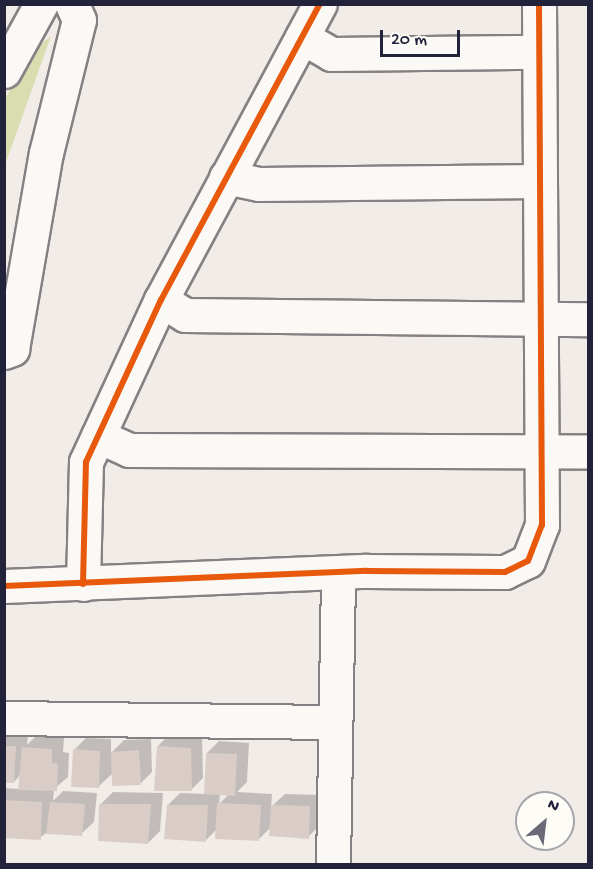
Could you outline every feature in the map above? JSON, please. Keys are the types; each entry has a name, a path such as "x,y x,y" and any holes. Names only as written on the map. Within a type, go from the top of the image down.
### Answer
{"street":[{"path":"4,71 41,4"},
{"path":"4,352 12,349 46,153 79,20 72,4"},
{"path":"83,584 86,462 161,300 320,4"},
{"path":"4,586 338,574 367,571 505,572 528,561 542,525 538,181 539,4"},
{"path":"302,37 331,54 539,52"},
{"path":"226,177 259,184 538,181"},
{"path":"161,300 185,315 588,319"},
{"path":"98,436 129,450 588,452"},
{"path":"333,864 338,574"},
{"path":"4,718 335,722"}],"green space":[{"path":"51,36 5,165 5,99 31,52"}],"building":[{"path":"4,746 16,746 14,783 4,783"},
{"path":"157,746 191,748 192,791 154,791"},
{"path":"22,747 52,749 52,763 58,764 57,791 18,790"},
{"path":"73,749 100,751 99,788 71,787"},
{"path":"139,750 141,785 112,786 111,752"},
{"path":"206,753 237,754 235,796 204,794"},
{"path":"4,800 42,802 41,840 4,838"},
{"path":"50,802 85,804 82,836 46,834"},
{"path":"217,803 261,805 259,841 215,839"},
{"path":"99,804 151,804 148,844 98,841"},
{"path":"167,805 208,805 206,842 164,839"},
{"path":"271,805 310,806 309,839 269,836"}],"cycle path":[{"path":"83,584 86,462 161,300 320,4"},
{"path":"4,586 367,571 505,572 528,561 542,525 539,4"}]}
